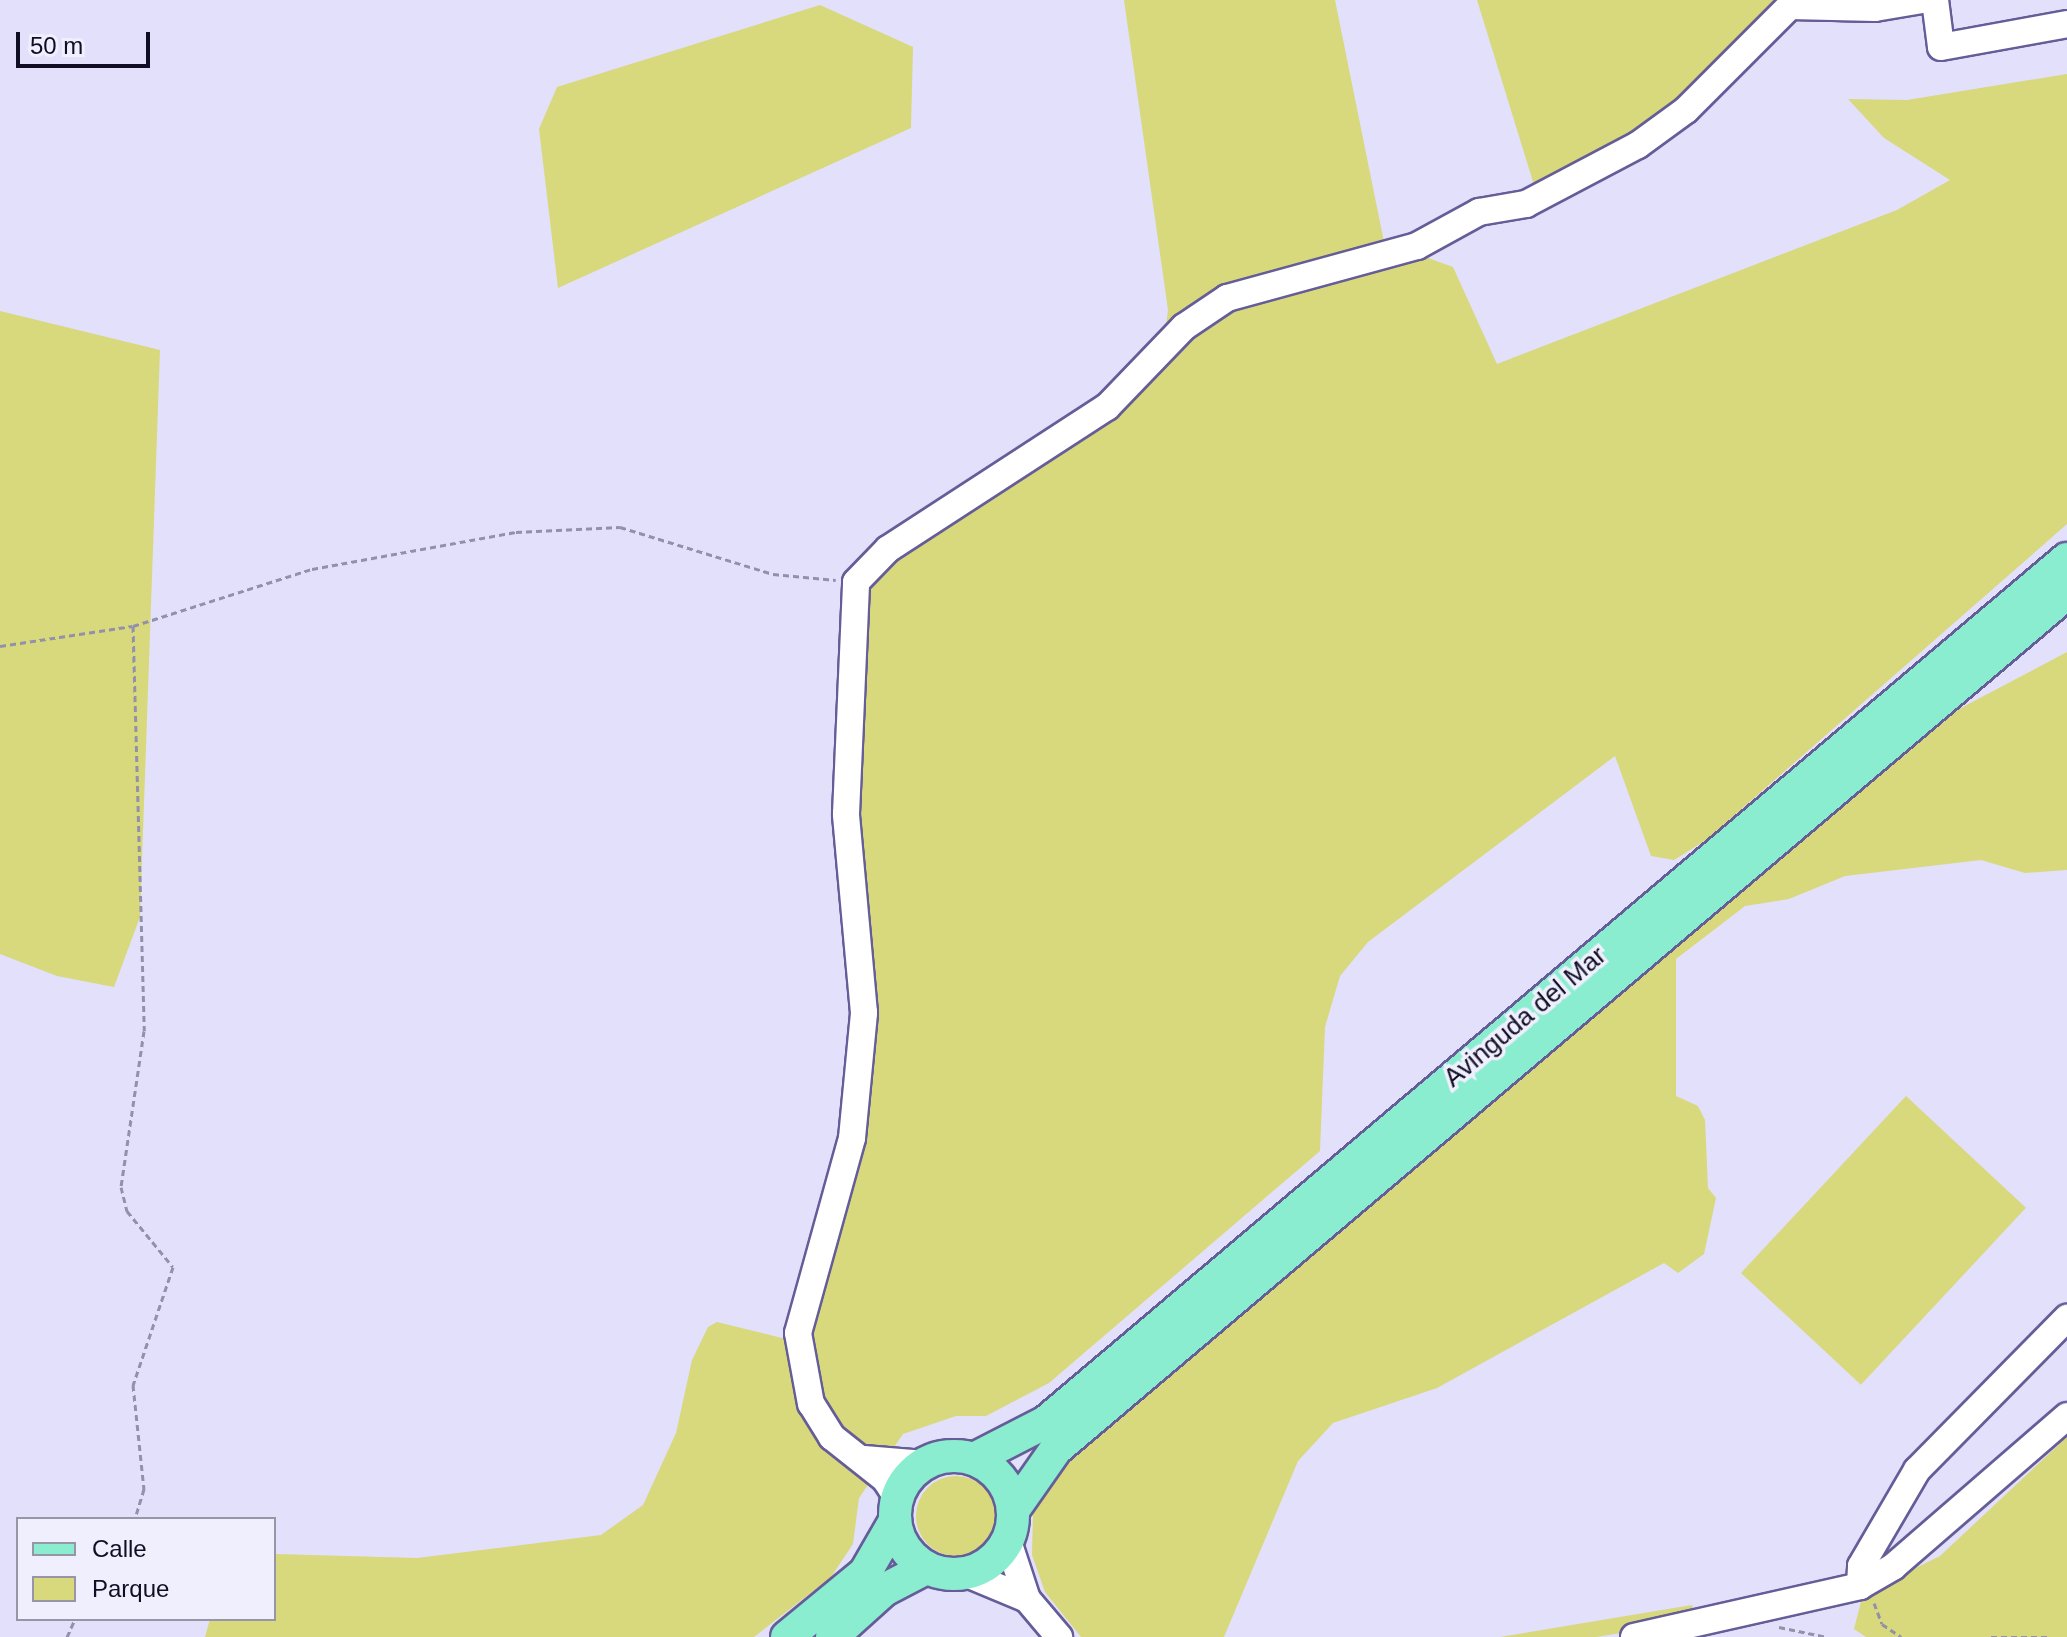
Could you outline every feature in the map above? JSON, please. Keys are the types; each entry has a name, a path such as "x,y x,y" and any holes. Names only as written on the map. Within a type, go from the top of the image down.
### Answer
{"main road":[{"name":"Avinguda del Mar","path":"974,1459 1046,1422 2067,559"},
{"name":"Avinguda del Mar","path":"1014,1509 1056,1449 2067,593"},
{"path":"787,1637 865,1573 896,1510 925,1464 974,1459 1001,1478 1014,1509 1008,1541 967,1574 926,1568 911,1556 896,1510"},
{"path":"832,1637 884,1590 926,1568"}],"street":[{"path":"896,1510 864,1459 832,1437 811,1404 798,1333 852,1138 864,1013 846,814 856,582 888,549 1107,407 1184,327 1227,298 1417,246 1479,212 1526,204 1638,145 1686,110 1790,6 1875,8 1922,0"},
{"path":"1935,0 1941,47 2067,24"},
{"path":"1860,1586 1867,1554 1917,1470 2067,1318"},
{"path":"1634,1637 1766,1612 1860,1586 1894,1566 2067,1416"},
{"path":"864,1459 925,1464"},
{"path":"1008,1541 1027,1599 1059,1637"},
{"path":"967,1574 1027,1599"}],"path":[{"path":"0,646 133,626 312,569 516,532 620,527 773,574 856,582"},
{"path":"133,626 144,1031 121,1187 127,1211 173,1267 133,1385 144,1489 136,1517"},
{"path":"1860,1586 1898,1636"},
{"path":"1766,1612 1786,1634 1827,1637"},
{"path":"1991,1637 2050,1637"}],"green space":[{"path":"1124,0 1335,0 1384,242 1453,267 1497,364 1897,210 1950,180 1884,138 1848,99 1907,100 2067,74 2067,524 1706,840 1674,860 1651,856 1615,756 1368,942 1340,976 1325,1027 1320,1151 1049,1383 986,1416 956,1416 903,1434 859,1498 853,1544 831,1577 754,1637 205,1637 209,1621 276,1621 276,1554 417,1558 601,1535 643,1505 676,1433 692,1360 708,1327 717,1322 786,1339 835,1190 859,1025 841,609 943,522 1160,375 1168,310"},
{"path":"1477,0 1776,0 1651,123 1534,185"},
{"path":"820,5 913,47 911,128 558,288 539,129 557,87"},
{"path":"0,311 160,350 140,917 114,987 57,976 0,954"},
{"path":"2067,652 2067,870 2025,873 1981,860 1845,876 1789,899 1745,906 1676,959 1676,1096 1698,1106 1705,1120 1708,1188 1716,1198 1704,1254 1678,1273 1664,1263 1437,1388 1333,1423 1298,1461 1224,1637 1081,1637 1045,1592 1032,1555 1033,1513 1059,1469 1959,709"},
{"path":"1906,1096 2026,1208 1861,1385 1741,1273"},
{"path":"2067,1437 2067,1637 1866,1637 1854,1629 1863,1594 1940,1556"},
{"path":"948,1476 964,1476 985,1487 996,1508 996,1524 985,1545 964,1556 948,1556 934,1550 922,1538 916,1524 916,1508 922,1494 934,1482"},
{"path":"1692,1605 1696,1621 1596,1637 1500,1637"}]}
